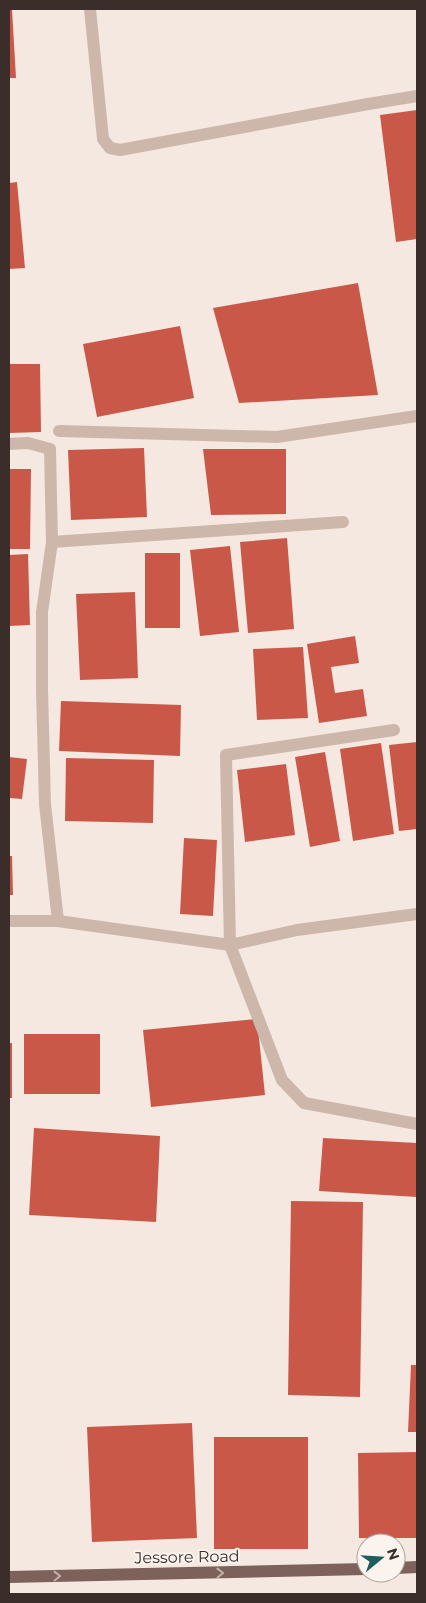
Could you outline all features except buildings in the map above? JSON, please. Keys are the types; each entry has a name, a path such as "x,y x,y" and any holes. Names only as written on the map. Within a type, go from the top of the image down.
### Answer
{"main road":[{"name":"Jessore Road","path":"9,1576 356,1569"}],"street":[{"path":"90,9 103,140 110,148 120,150 417,96"},
{"path":"59,431 277,437 417,416"},
{"path":"9,444 28,442 50,449 52,542 42,612 42,689 45,804 58,921"},
{"path":"52,542 343,522"},
{"path":"394,730 226,755 230,945 282,1080 304,1103 417,1124"},
{"path":"9,921 58,921 230,945 297,930 417,914"}]}
